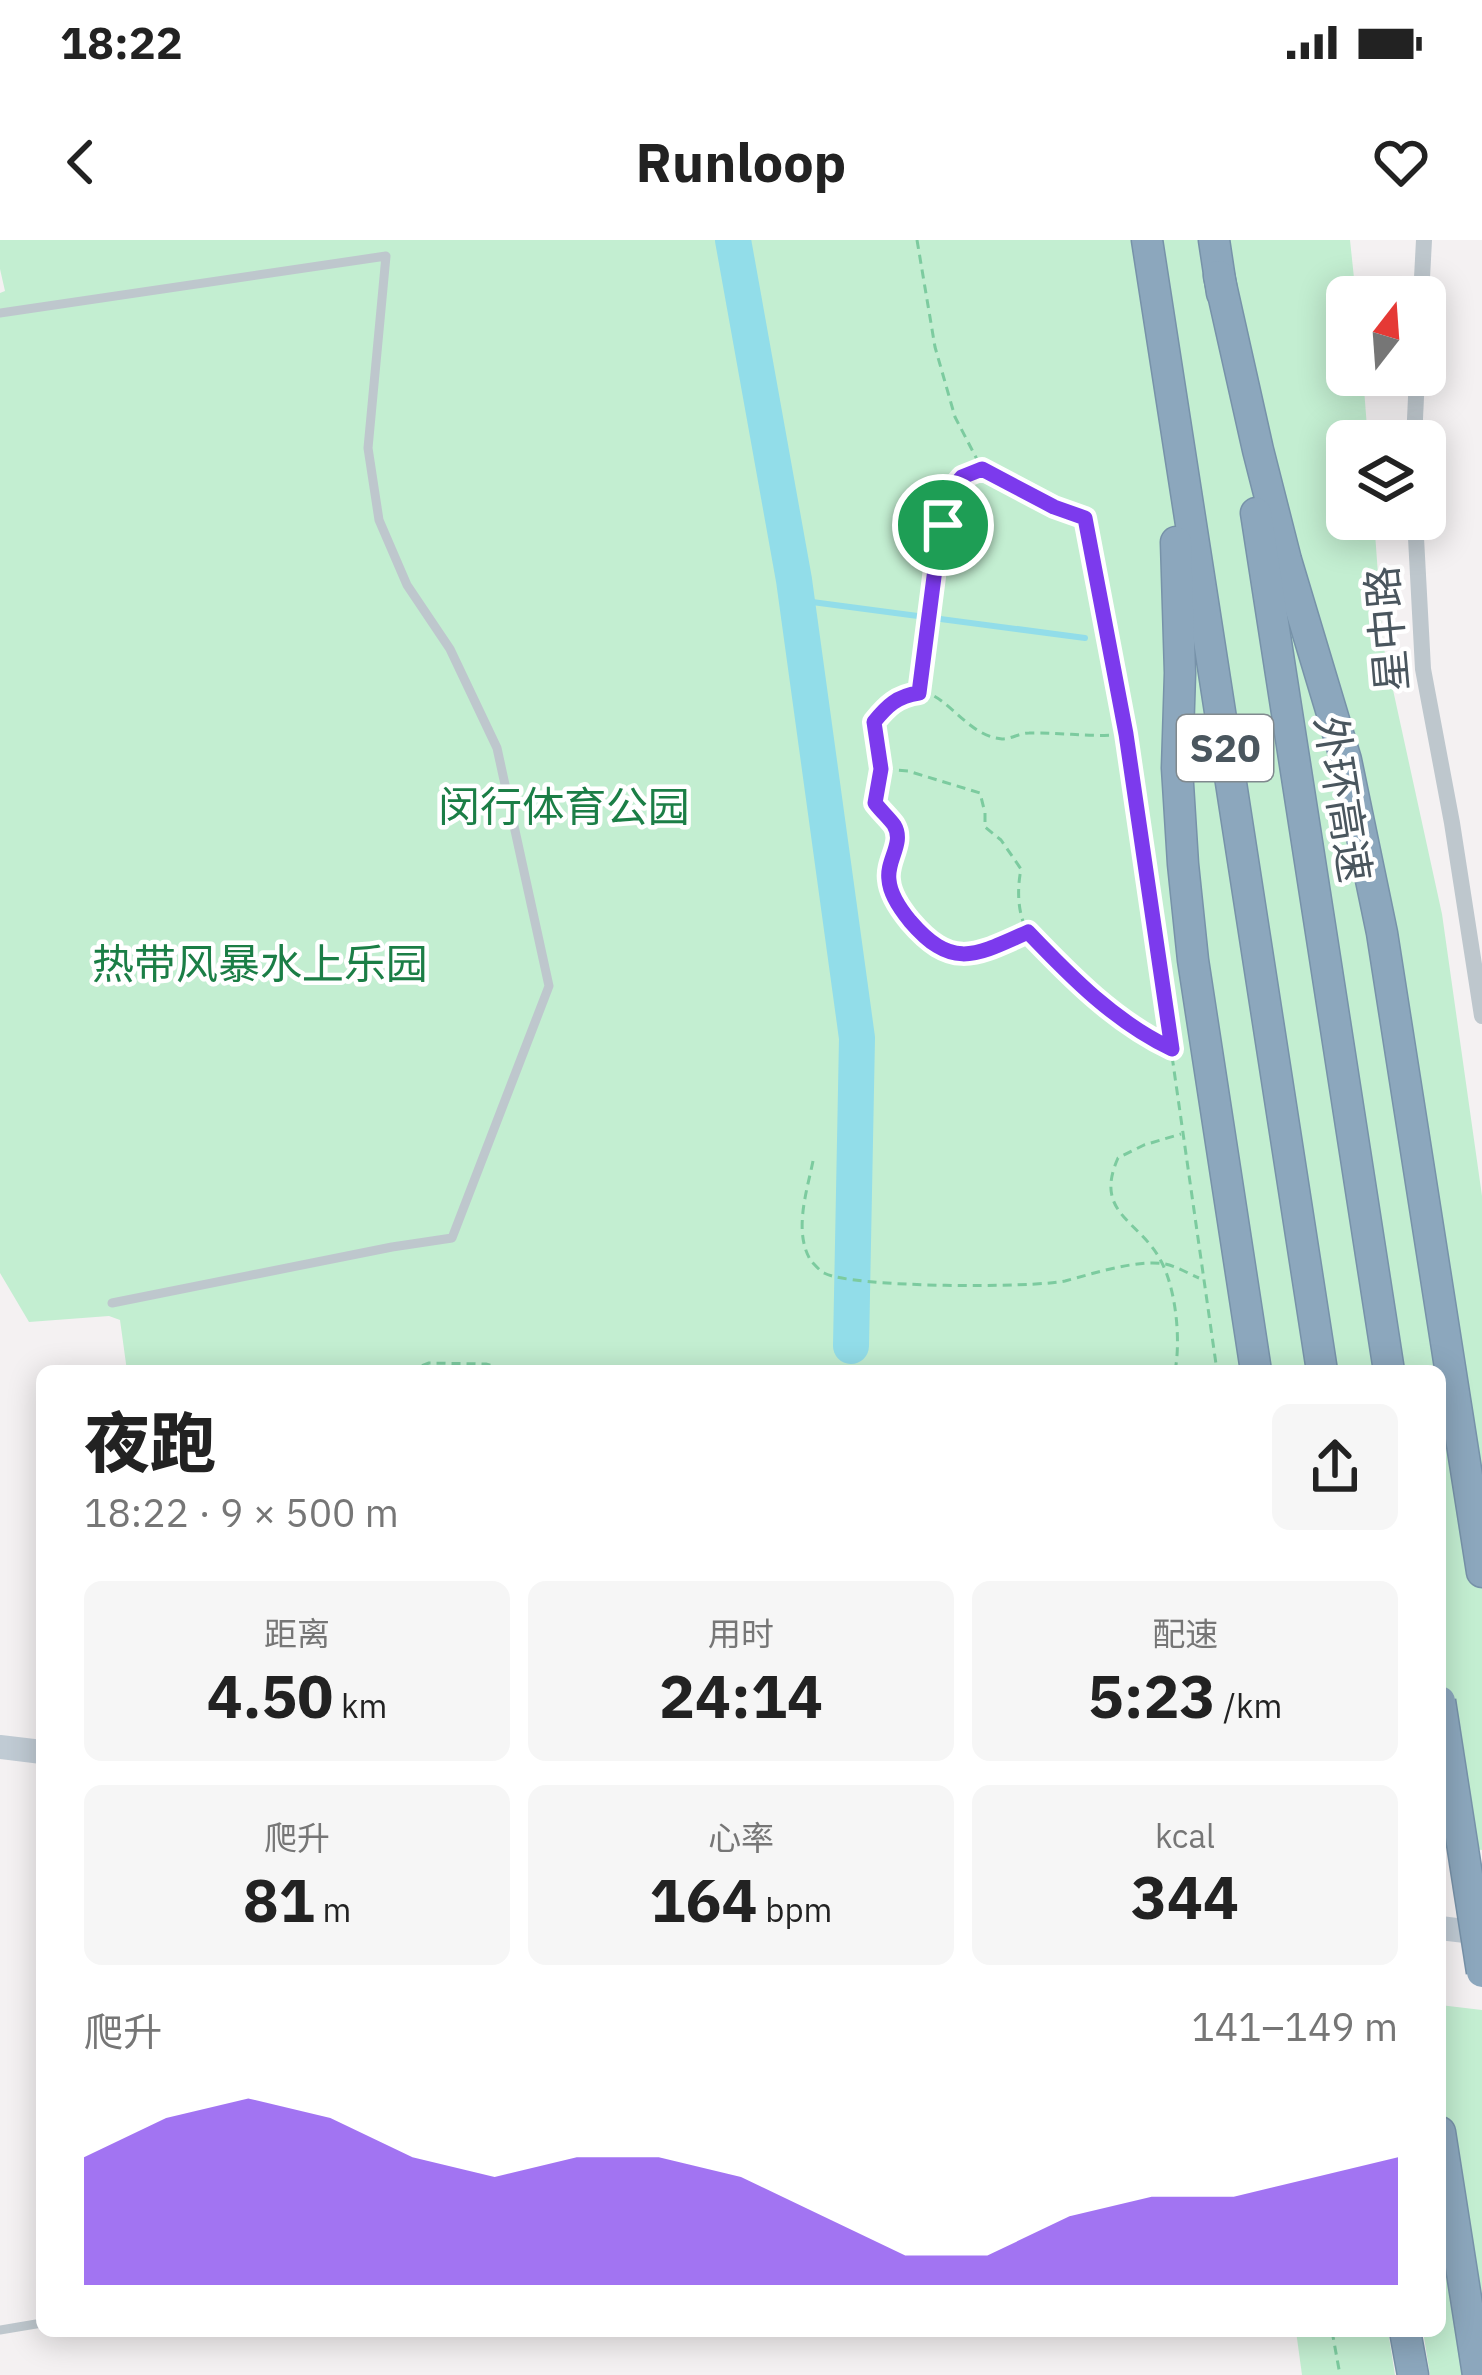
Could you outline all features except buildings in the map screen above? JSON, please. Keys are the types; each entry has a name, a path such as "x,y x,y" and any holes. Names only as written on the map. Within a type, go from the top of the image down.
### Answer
{"highway":[{"name":"S20","path":"1147,240 1321,1365"},
{"name":"外环高速","path":"1214,240 1388,1365"},
{"path":"1220,276 1286,560 1346,760 1365,843 1482,1572"},
{"path":"1154,285 1178,578 1177,768 1184,883 1255,1365"},
{"path":"1446,1740 1482,1972"},
{"path":"1446,2170 1478,2375"},
{"path":"1407,2337 1413,2375"}],"main road":[{"path":"0,1747 36,1751"},
{"path":"1446,1929 1482,1934"}],"street":[{"path":"1422,276 1424,240"},
{"name":"星中路","path":"1416,540 1423,669 1482,1016"}],"lane":[{"path":"0,313 386,256 368,448 379,520 407,584 450,649 497,748 549,986 452,1238 112,1303"},
{"path":"0,2330 36,2324"}],"path":[{"path":"917,240 935,347 955,417 982,469 1085,518 1126,734 1216,1365"},
{"path":"919,693 950,491 962,477 982,469"},
{"path":"1028,932 966,956 941,951 902,911 889,884 888,868 899,841 895,826 875,803 881,769 874,722 888,704 919,693 934,695 968,723 1005,740 1025,733 1126,734"},
{"path":"881,769 908,771 980,794 985,827 1001,840 1021,869 1016,890 1028,932 1116,1014 1172,1049"},
{"path":"1176,1365 1176,1313 1163,1263 1122,1219 1111,1195 1110,1176 1118,1158 1184,1133"},
{"path":"813,1161 803,1241 812,1263 825,1274 883,1283 1036,1284 1163,1263 1203,1280"},
{"path":"424,1365 490,1365"},
{"path":"1333,2337 1340,2375"}],"green space":[{"name":"闵行体育公园","path":"0,240 1350,240 1354,276 1326,276 1326,396 1365,396 1366,420 1326,420 1326,540 1376,540 1383,644 1442,914 1482,1196 1482,1850 1446,1846 1446,1365 126,1365 120,1320 109,1316 29,1322 0,1273 0,293 5,291"},
{"path":"1446,2006 1482,2010 1482,2375 1430,2375 1424,2337 1446,2337"},
{"path":"1297,2337 1389,2337 1395,2375 1302,2375"}],"waterway":[{"path":"733,240 794,580 857,1038 851,1346"},
{"path":"797,600 1085,638"}],"route":[{"path":"982,469 1085,518 1126,734 1172,1049 1116,1014 1028,932 966,956 941,951 902,911 889,884 888,868 899,841 895,826 875,803 881,769 874,722 888,704 919,693 943,525 950,491 962,477 982,469"}],"park label":[{"name":"热带风暴水上乐园","path":"260,964"}]}
